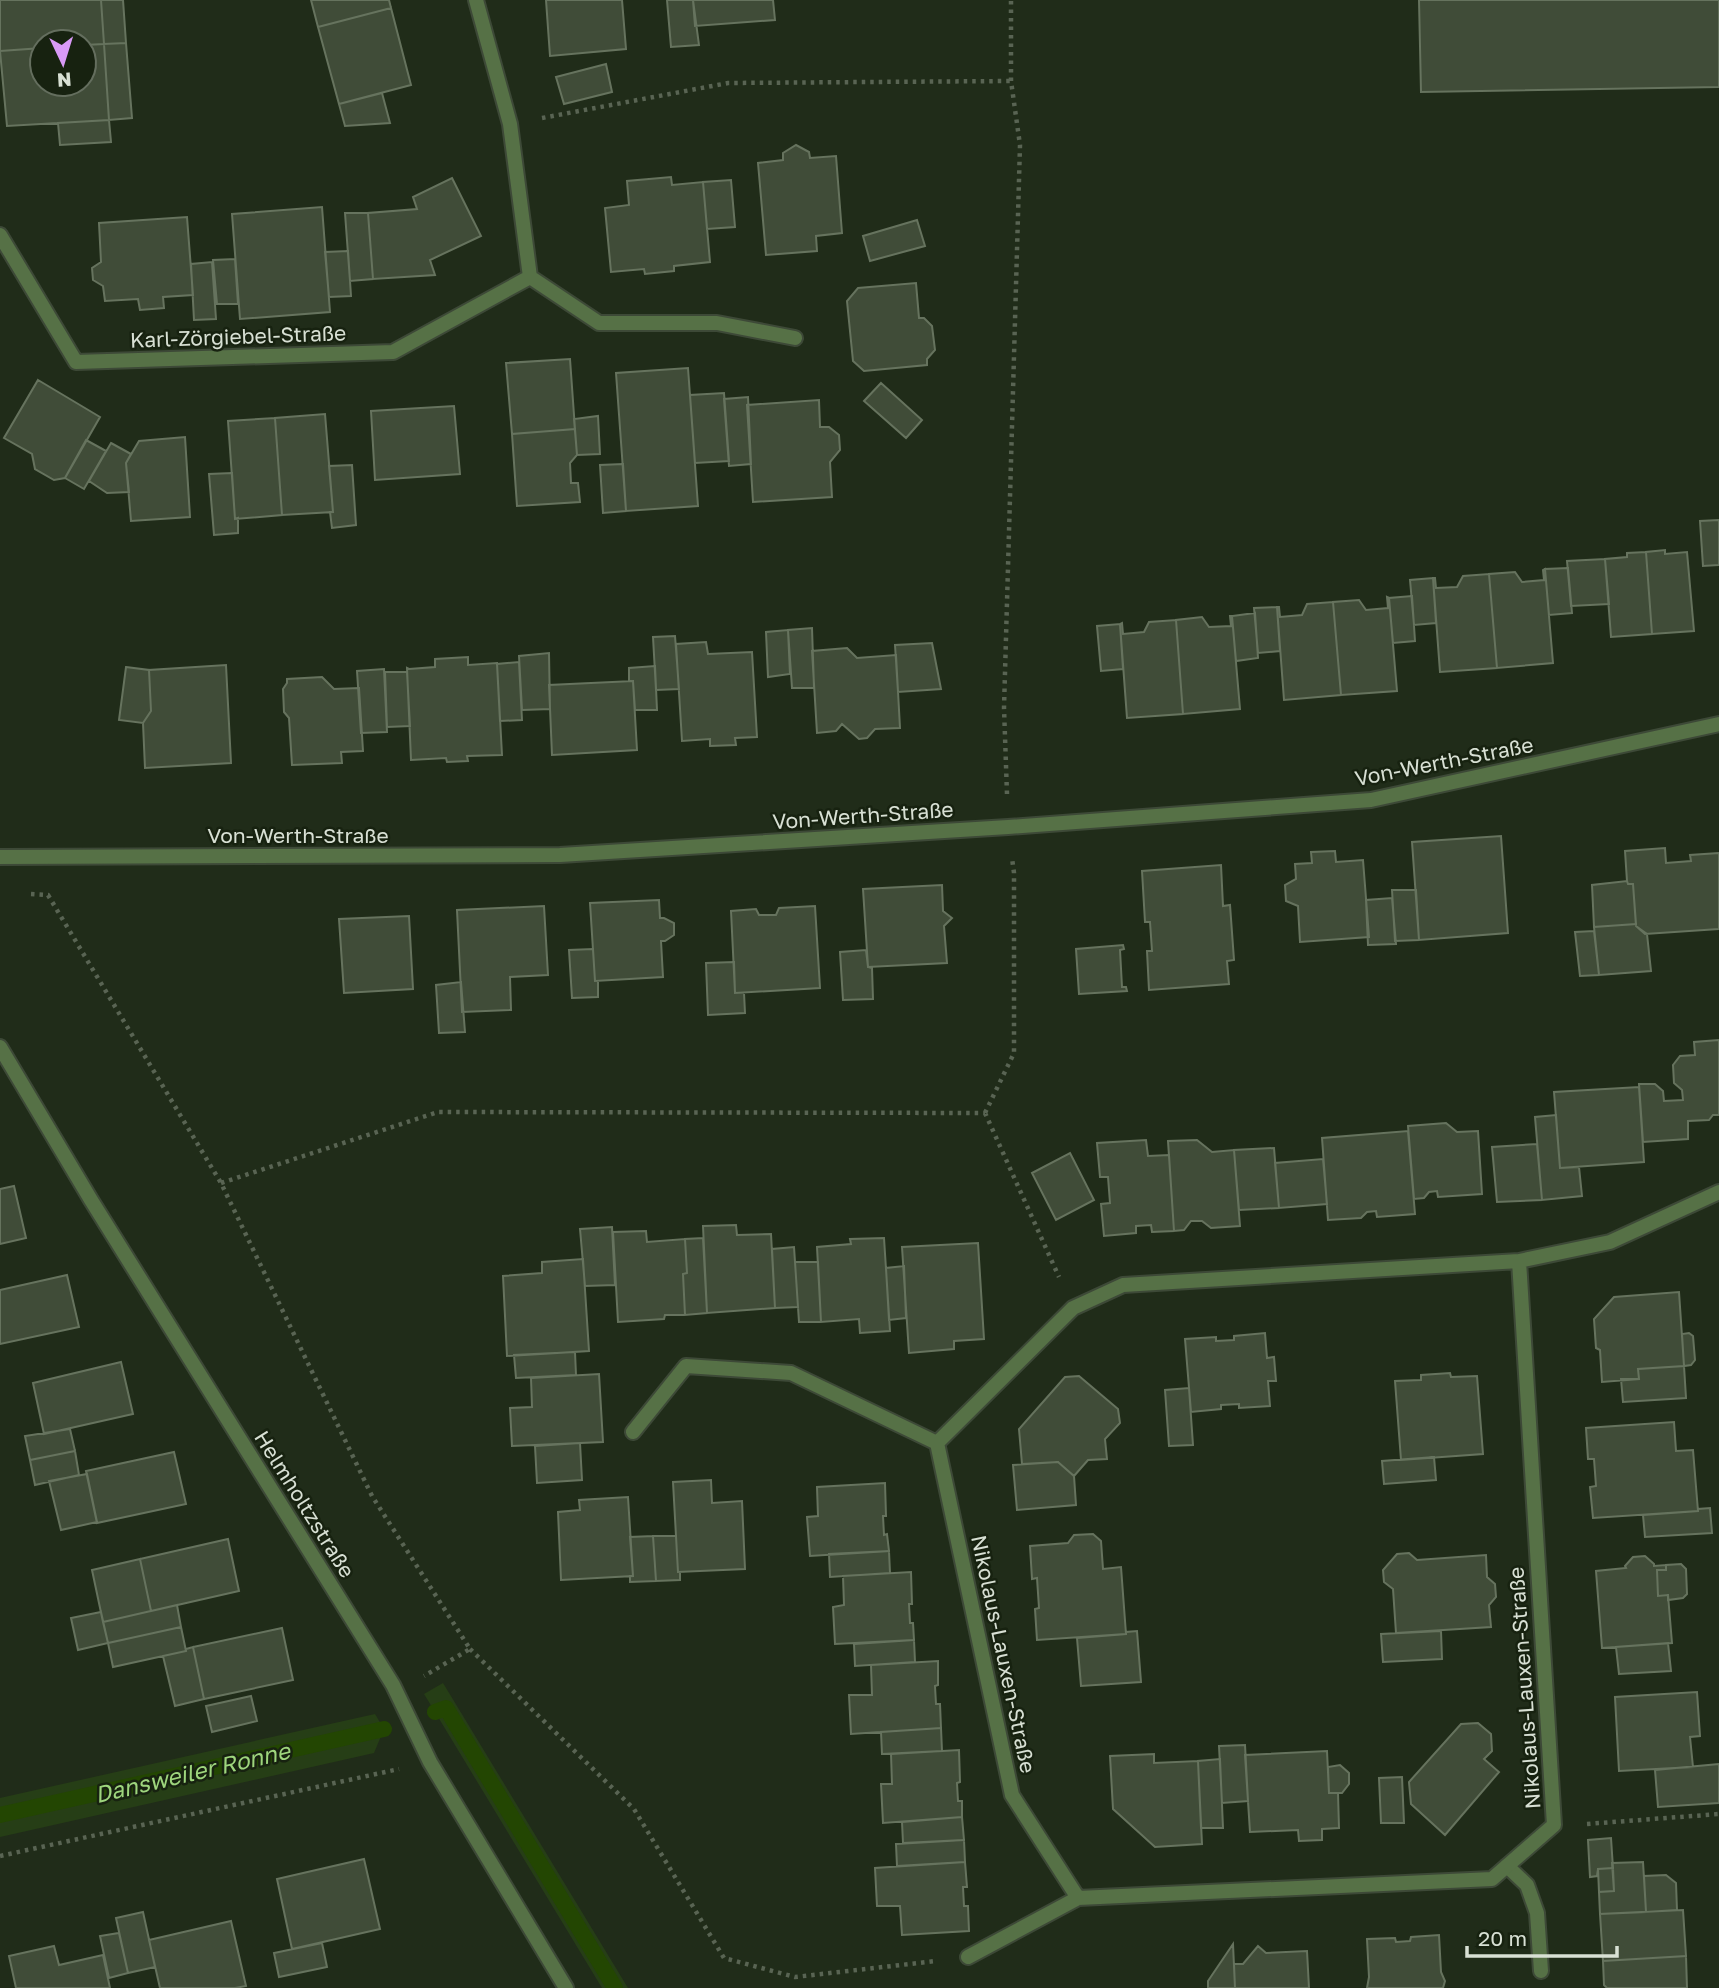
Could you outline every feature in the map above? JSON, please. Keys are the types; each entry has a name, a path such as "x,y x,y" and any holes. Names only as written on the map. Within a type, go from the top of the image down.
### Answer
{"street":[{"path":"476,0 510,124 530,277 600,323 717,323 795,338"},
{"name":"Karl-Zörgiebel-Straße","path":"0,235 76,362 393,352 530,277"},
{"name":"Von-Werth-Straße","path":"0,857 561,855 1008,827 1371,800 1719,724"},
{"name":"Helmholtzstraße","path":"0,1046 91,1200 393,1685 430,1762 566,1988"},
{"path":"633,1432 686,1366 791,1373 937,1443 1073,1308 1123,1285 1519,1261 1610,1242 1719,1192"},
{"name":"Nikolaus-Lauxen-Straße","path":"968,1957 1077,1898 1492,1879 1554,1825 1519,1261"},
{"name":"Nikolaus-Lauxen-Straße","path":"937,1443 1012,1795 1077,1898"},
{"path":"1507,1867 1527,1885 1537,1913 1541,1970"}],"path":[{"path":"985,1112 1014,1054 1014,873 1008,827 1004,708 1020,145 1011,81 1011,0"},
{"path":"510,124 728,83 1011,81"},
{"path":"24,893 48,895 221,1184 372,1496 470,1649 634,1809 724,1958 795,1977 968,1957"},
{"path":"221,1184 438,1112 985,1112"},
{"path":"985,1112 1073,1308"},
{"path":"393,1685 415,1681 470,1649"},
{"path":"0,1856 430,1762"},
{"path":"1554,1825 1719,1814"}],"green space":[{"path":"443,1683 628,1988 602,1988 424,1694"},
{"path":"375,1714 384,1729 374,1753 0,1837 0,1798"}],"building":[{"path":"0,0 101,0 104,44 98,44 98,28 28,28 28,49 0,51"},
{"path":"101,0 123,0 126,43 104,44"},
{"path":"311,0 389,0 391,8 318,27"},
{"path":"546,0 622,0 626,49 550,56"},
{"path":"667,0 693,0 699,45 671,47"},
{"path":"693,0 773,0 775,20 695,26"},
{"path":"1419,0 1719,0 1719,87 1421,92"},
{"path":"391,8 411,85 339,104 318,27"},
{"path":"126,43 132,118 109,120 104,44"},
{"path":"98,44 104,44 109,120 7,126 0,51 28,49 28,98 98,98"},
{"path":"606,64 612,92 564,104 556,77"},
{"path":"382,93 390,123 345,126 339,104"},
{"path":"109,120 111,142 60,145 58,123"},
{"path":"796,145 809,152 810,158 836,156 842,233 816,236 817,251 766,255 758,163 783,160 783,153"},
{"path":"671,177 672,185 703,182 710,262 674,266 674,271 645,274 644,269 611,272 605,208 629,205 627,181"},
{"path":"452,178 481,236 430,260 435,275 373,279 368,213 417,209 413,197"},
{"path":"731,180 735,227 707,229 703,182"},
{"path":"322,207 330,312 240,319 232,214"},
{"path":"345,213 368,213 373,279 350,281"},
{"path":"187,217 193,295 163,297 164,308 140,310 138,299 105,301 103,286 93,280 92,268 101,262 99,223"},
{"path":"917,220 925,246 870,261 863,236"},
{"path":"348,251 351,296 329,297 325,252"},
{"path":"235,259 238,304 217,304 213,260"},
{"path":"212,262 216,319 194,320 191,264"},
{"path":"916,283 919,318 924,318 932,326 935,350 927,359 927,365 864,371 853,361 847,301 858,288"},
{"path":"570,359 575,429 512,434 506,363"},
{"path":"688,368 698,506 626,511 616,373"},
{"path":"38,380 100,417 65,478 54,480 35,469 32,454 4,438"},
{"path":"881,383 922,420 906,438 864,401"},
{"path":"724,393 729,461 695,463 690,395"},
{"path":"748,397 751,464 729,466 724,399"},
{"path":"819,400 820,427 829,427 839,435 840,450 830,462 832,497 753,502 747,405"},
{"path":"454,406 460,474 375,480 371,411"},
{"path":"325,414 333,512 282,515 275,418"},
{"path":"598,416 600,454 577,455 574,419"},
{"path":"275,418 282,515 235,519 228,421"},
{"path":"575,429 577,455 570,463 571,483 578,483 580,502 517,506 512,434"},
{"path":"185,437 190,517 131,521 126,463 139,441"},
{"path":"86,440 106,451 84,489 65,478"},
{"path":"111,443 131,454 126,463 129,492 107,493 89,481"},
{"path":"623,464 626,511 603,513 600,465"},
{"path":"352,465 356,525 332,528 329,466"},
{"path":"232,473 238,533 214,535 209,474"},
{"path":"1719,520 1719,565 1703,566 1700,521"},
{"path":"1665,550 1665,554 1687,552 1694,631 1652,634 1646,552"},
{"path":"1646,552 1652,634 1611,637 1605,559 1627,557 1627,553"},
{"path":"1605,559 1609,604 1571,606 1567,561"},
{"path":"1568,568 1572,613 1549,615 1545,569"},
{"path":"1545,569 1553,663 1497,668 1489,574 1515,572 1522,582 1544,580"},
{"path":"1489,574 1497,668 1440,672 1433,578 1436,588 1457,587 1463,576"},
{"path":"1433,578 1436,623 1414,625 1410,580"},
{"path":"1412,596 1415,641 1393,643 1389,598"},
{"path":"1387,597 1397,691 1341,695 1333,602 1359,600 1366,610 1388,608"},
{"path":"1333,602 1341,695 1284,700 1277,607 1280,617 1302,615 1307,604"},
{"path":"1277,607 1280,651 1258,653 1254,608"},
{"path":"1255,613 1258,658 1236,661 1232,616"},
{"path":"1230,616 1240,709 1183,714 1176,620 1202,617 1209,627 1231,626"},
{"path":"1176,620 1183,714 1127,718 1120,624 1122,623 1123,634 1144,632 1149,622"},
{"path":"1120,624 1123,669 1101,671 1097,626"},
{"path":"812,628 814,688 792,688 788,630"},
{"path":"788,630 790,674 768,677 766,632"},
{"path":"675,636 679,689 656,690 653,637"},
{"path":"706,642 708,654 752,652 757,737 735,738 736,745 710,746 710,739 682,741 676,644"},
{"path":"932,643 941,689 898,692 895,645"},
{"path":"847,648 857,658 896,655 900,728 875,729 867,738 859,739 842,724 836,731 817,733 812,651"},
{"path":"549,653 550,709 522,710 519,656"},
{"path":"468,657 468,665 497,663 502,755 467,756 468,761 447,762 446,758 411,760 407,668 435,667 435,659"},
{"path":"519,662 522,720 500,721 497,664"},
{"path":"226,665 231,763 145,768 143,723 151,711 149,670"},
{"path":"655,666 657,710 635,710 633,681 629,681 629,668"},
{"path":"126,667 149,670 151,711 143,723 119,720"},
{"path":"384,669 387,732 361,733 357,671"},
{"path":"385,672 407,672 410,726 387,727"},
{"path":"322,677 334,689 359,688 363,751 341,752 342,763 292,765 289,718 284,712 283,689 287,679"},
{"path":"633,681 637,750 552,755 549,685"},
{"path":"1501,836 1508,933 1419,940 1412,842"},
{"path":"1665,848 1666,863 1691,861 1690,855 1719,853 1719,929 1645,934 1636,926 1633,884 1628,884 1627,881 1625,851"},
{"path":"1335,851 1336,862 1363,860 1369,937 1300,942 1298,906 1286,901 1285,885 1296,879 1295,864 1312,863 1311,852"},
{"path":"1221,865 1223,906 1230,905 1234,960 1227,961 1229,984 1149,990 1147,951 1152,951 1150,922 1145,922 1142,871"},
{"path":"1627,881 1628,884 1633,884 1636,924 1594,927 1592,885"},
{"path":"942,885 943,911 952,918 944,926 947,963 868,967 863,889"},
{"path":"1392,890 1416,890 1419,940 1395,941"},
{"path":"1392,898 1396,944 1368,945 1366,900"},
{"path":"659,900 660,918 674,923 674,935 661,941 663,977 595,981 590,903"},
{"path":"544,906 548,975 510,977 511,1010 462,1012 457,910"},
{"path":"815,906 820,988 735,993 731,911 756,909 759,915 776,915 779,908"},
{"path":"409,916 413,989 344,993 339,919"},
{"path":"1636,924 1647,934 1651,971 1599,975 1594,927"},
{"path":"1594,931 1599,975 1580,976 1575,932"},
{"path":"1123,945 1124,949 1120,950 1122,987 1126,987 1127,991 1079,994 1076,949"},
{"path":"593,949 598,997 572,998 569,950"},
{"path":"866,950 868,967 872,968 873,999 843,1000 840,952"},
{"path":"734,962 735,993 744,993 745,1013 708,1015 706,963"},
{"path":"461,982 465,1032 439,1033 436,985"},
{"path":"1719,1040 1719,1115 1713,1115 1709,1120 1688,1121 1688,1139 1643,1142 1639,1084 1655,1084 1663,1091 1664,1101 1683,1100 1682,1090 1674,1083 1673,1065 1680,1056 1695,1055 1694,1042"},
{"path":"1639,1087 1644,1162 1560,1168 1554,1092"},
{"path":"1556,1115 1560,1168 1579,1167 1582,1196 1542,1200 1535,1117"},
{"path":"1446,1123 1457,1132 1478,1131 1482,1194 1438,1197 1437,1191 1429,1192 1424,1198 1414,1199 1408,1126"},
{"path":"1408,1131 1415,1214 1377,1217 1376,1211 1367,1212 1361,1218 1328,1220 1322,1138"},
{"path":"1146,1140 1148,1156 1169,1155 1174,1231 1152,1232 1151,1225 1136,1226 1136,1233 1104,1236 1101,1204 1110,1203 1108,1177 1100,1177 1097,1143"},
{"path":"1197,1140 1212,1152 1234,1150 1240,1226 1211,1228 1202,1221 1191,1221 1184,1230 1174,1231 1168,1141"},
{"path":"1537,1144 1542,1200 1497,1202 1492,1147"},
{"path":"1274,1148 1279,1208 1239,1210 1234,1150"},
{"path":"1070,1153 1094,1200 1056,1220 1032,1173"},
{"path":"1323,1159 1327,1204 1279,1208 1275,1163"},
{"path":"14,1186 26,1238 0,1244 0,1189"},
{"path":"736,1225 737,1235 771,1234 775,1308 707,1313 703,1226"},
{"path":"612,1227 615,1285 585,1286 580,1229"},
{"path":"646,1231 647,1242 685,1239 685,1315 618,1322 613,1232"},
{"path":"703,1238 707,1313 685,1315 685,1239"},
{"path":"884,1238 890,1331 860,1333 859,1319 821,1322 817,1247 851,1244 850,1239"},
{"path":"978,1243 984,1339 954,1341 954,1349 909,1353 902,1247"},
{"path":"794,1247 798,1307 775,1308 772,1249"},
{"path":"583,1259 589,1351 507,1356 503,1276 542,1273 542,1262"},
{"path":"795,1262 818,1262 821,1322 799,1322"},
{"path":"904,1266 906,1318 889,1320 886,1268"},
{"path":"67,1275 79,1327 0,1344 0,1290"},
{"path":"1679,1292 1684,1366 1638,1369 1639,1379 1602,1382 1594,1319 1614,1297"},
{"path":"1265,1333 1267,1358 1274,1357 1276,1381 1268,1381 1270,1406 1239,1408 1239,1404 1221,1405 1221,1409 1191,1412 1185,1339 1216,1337 1216,1341 1234,1340 1234,1336"},
{"path":"1689,1333 1693,1336 1695,1360 1691,1365 1684,1366 1682,1334"},
{"path":"575,1352 576,1375 516,1378 514,1355"},
{"path":"121,1362 133,1414 44,1434 33,1383"},
{"path":"1684,1366 1686,1398 1623,1402 1621,1379 1639,1379 1638,1369"},
{"path":"1450,1373 1451,1377 1477,1376 1483,1454 1401,1460 1395,1381 1421,1380 1421,1375"},
{"path":"599,1374 603,1442 512,1446 510,1408 532,1407 531,1378"},
{"path":"1079,1376 1118,1409 1120,1423 1105,1439 1107,1459 1088,1460 1074,1476 1058,1462 1022,1464 1019,1429 1065,1377"},
{"path":"1189,1388 1193,1445 1169,1446 1165,1390"},
{"path":"1674,1422 1676,1451 1693,1450 1698,1511 1593,1518 1590,1487 1596,1486 1594,1459 1588,1459 1586,1428"},
{"path":"70,1429 75,1451 30,1460 25,1436"},
{"path":"580,1443 582,1480 537,1483 535,1446"},
{"path":"75,1451 79,1475 35,1485 30,1460"},
{"path":"174,1452 186,1504 97,1523 86,1471"},
{"path":"1434,1457 1436,1480 1384,1484 1382,1461"},
{"path":"1058,1462 1074,1476 1076,1505 1017,1510 1013,1465"},
{"path":"87,1474 97,1522 61,1530 49,1481"},
{"path":"711,1480 712,1503 742,1501 745,1569 678,1572 673,1482"},
{"path":"885,1483 884,1535 887,1534 889,1551 810,1556 807,1517 818,1516 817,1487"},
{"path":"628,1497 633,1576 561,1580 558,1512 580,1510 579,1500"},
{"path":"1710,1508 1712,1533 1645,1537 1643,1515"},
{"path":"1093,1534 1101,1541 1103,1569 1121,1567 1126,1634 1037,1640 1037,1578 1032,1579 1030,1546 1068,1543 1074,1535"},
{"path":"653,1536 656,1581 630,1582 630,1576 633,1576 630,1537"},
{"path":"653,1536 676,1536 680,1580 656,1581"},
{"path":"228,1539 239,1591 151,1611 140,1559"},
{"path":"889,1551 890,1573 830,1577 829,1554"},
{"path":"1409,1553 1417,1560 1486,1555 1487,1577 1495,1584 1496,1597 1489,1605 1491,1627 1396,1633 1393,1589 1384,1582 1383,1570 1397,1554"},
{"path":"1645,1556 1654,1566 1666,1565 1666,1570 1657,1570 1658,1596 1668,1595 1672,1643 1602,1648 1596,1571 1626,1568 1633,1557"},
{"path":"140,1559 151,1611 103,1622 92,1570"},
{"path":"1681,1564 1686,1569 1687,1594 1683,1598 1668,1600 1668,1595 1658,1596 1657,1570 1666,1570 1666,1565"},
{"path":"911,1572 912,1604 909,1604 914,1640 835,1644 833,1607 844,1605 843,1576"},
{"path":"177,1605 181,1627 108,1643 103,1622"},
{"path":"101,1612 108,1643 78,1650 71,1618"},
{"path":"181,1627 186,1651 113,1667 108,1643"},
{"path":"282,1628 293,1680 204,1699 193,1647"},
{"path":"1137,1631 1141,1682 1081,1686 1077,1638"},
{"path":"1441,1631 1442,1659 1383,1662 1381,1634"},
{"path":"914,1640 915,1662 855,1666 854,1644"},
{"path":"1668,1643 1671,1671 1619,1674 1616,1647"},
{"path":"193,1647 204,1699 175,1706 163,1656"},
{"path":"938,1661 938,1685 935,1686 936,1704 940,1704 941,1728 851,1734 849,1695 872,1695 871,1665"},
{"path":"1697,1692 1700,1736 1690,1737 1693,1767 1619,1771 1615,1697"},
{"path":"251,1696 257,1721 212,1732 206,1706"},
{"path":"1478,1723 1491,1734 1492,1751 1484,1759 1499,1772 1445,1835 1411,1804 1409,1782 1461,1724"},
{"path":"941,1728 942,1751 882,1754 881,1732"},
{"path":"1245,1745 1248,1801 1222,1803 1219,1746"},
{"path":"959,1750 960,1782 957,1783 958,1801 962,1801 962,1817 883,1823 881,1784 892,1784 891,1754"},
{"path":"1327,1751 1329,1793 1338,1793 1339,1828 1322,1829 1322,1840 1299,1841 1298,1830 1250,1832 1245,1755"},
{"path":"1154,1754 1154,1763 1198,1761 1202,1844 1155,1847 1113,1809 1110,1756"},
{"path":"1220,1759 1223,1828 1201,1828 1198,1761"},
{"path":"1719,1764 1719,1803 1658,1807 1655,1770"},
{"path":"1340,1765 1349,1773 1349,1784 1342,1793 1329,1793 1328,1767"},
{"path":"1402,1777 1404,1823 1381,1823 1379,1778"},
{"path":"962,1817 964,1840 903,1843 902,1822"},
{"path":"1611,1838 1613,1868 1598,1869 1597,1876 1590,1877 1588,1840"},
{"path":"964,1840 965,1862 897,1866 896,1844"},
{"path":"364,1859 380,1929 292,1949 277,1879"},
{"path":"965,1862 967,1887 963,1887 964,1906 968,1906 969,1931 902,1935 900,1906 877,1906 875,1868"},
{"path":"1643,1862 1646,1912 1600,1914 1599,1892 1614,1891 1612,1863"},
{"path":"1613,1868 1614,1891 1599,1892 1598,1869"},
{"path":"1666,1875 1676,1883 1677,1910 1646,1912 1644,1876"},
{"path":"1683,1910 1686,1956 1603,1961 1600,1914"},
{"path":"143,1912 155,1967 128,1973 116,1918"},
{"path":"231,1921 246,1986 160,1988 149,1940"},
{"path":"119,1933 128,1973 109,1978 100,1936"},
{"path":"1439,1935 1441,1972 1445,1981 1443,1988 1367,1988 1367,1939 1395,1938 1396,1942 1410,1941 1411,1937"},
{"path":"322,1943 327,1967 279,1977 274,1953"},
{"path":"1233,1944 1235,1988 1208,1988 1208,1981"},
{"path":"54,1946 59,1965 103,1955 110,1988 16,1988 9,1956"},
{"path":"1258,1946 1266,1953 1307,1951 1309,1988 1235,1988 1234,1964 1243,1964"},
{"path":"1686,1956 1687,1988 1607,1988 1604,1985 1603,1961"}],"waterway":[{"name":"Dansweiler Ronne","path":"435,1712 446,1708 615,1988"},
{"name":"Dansweiler Ronne","path":"0,1815 384,1729"}]}
